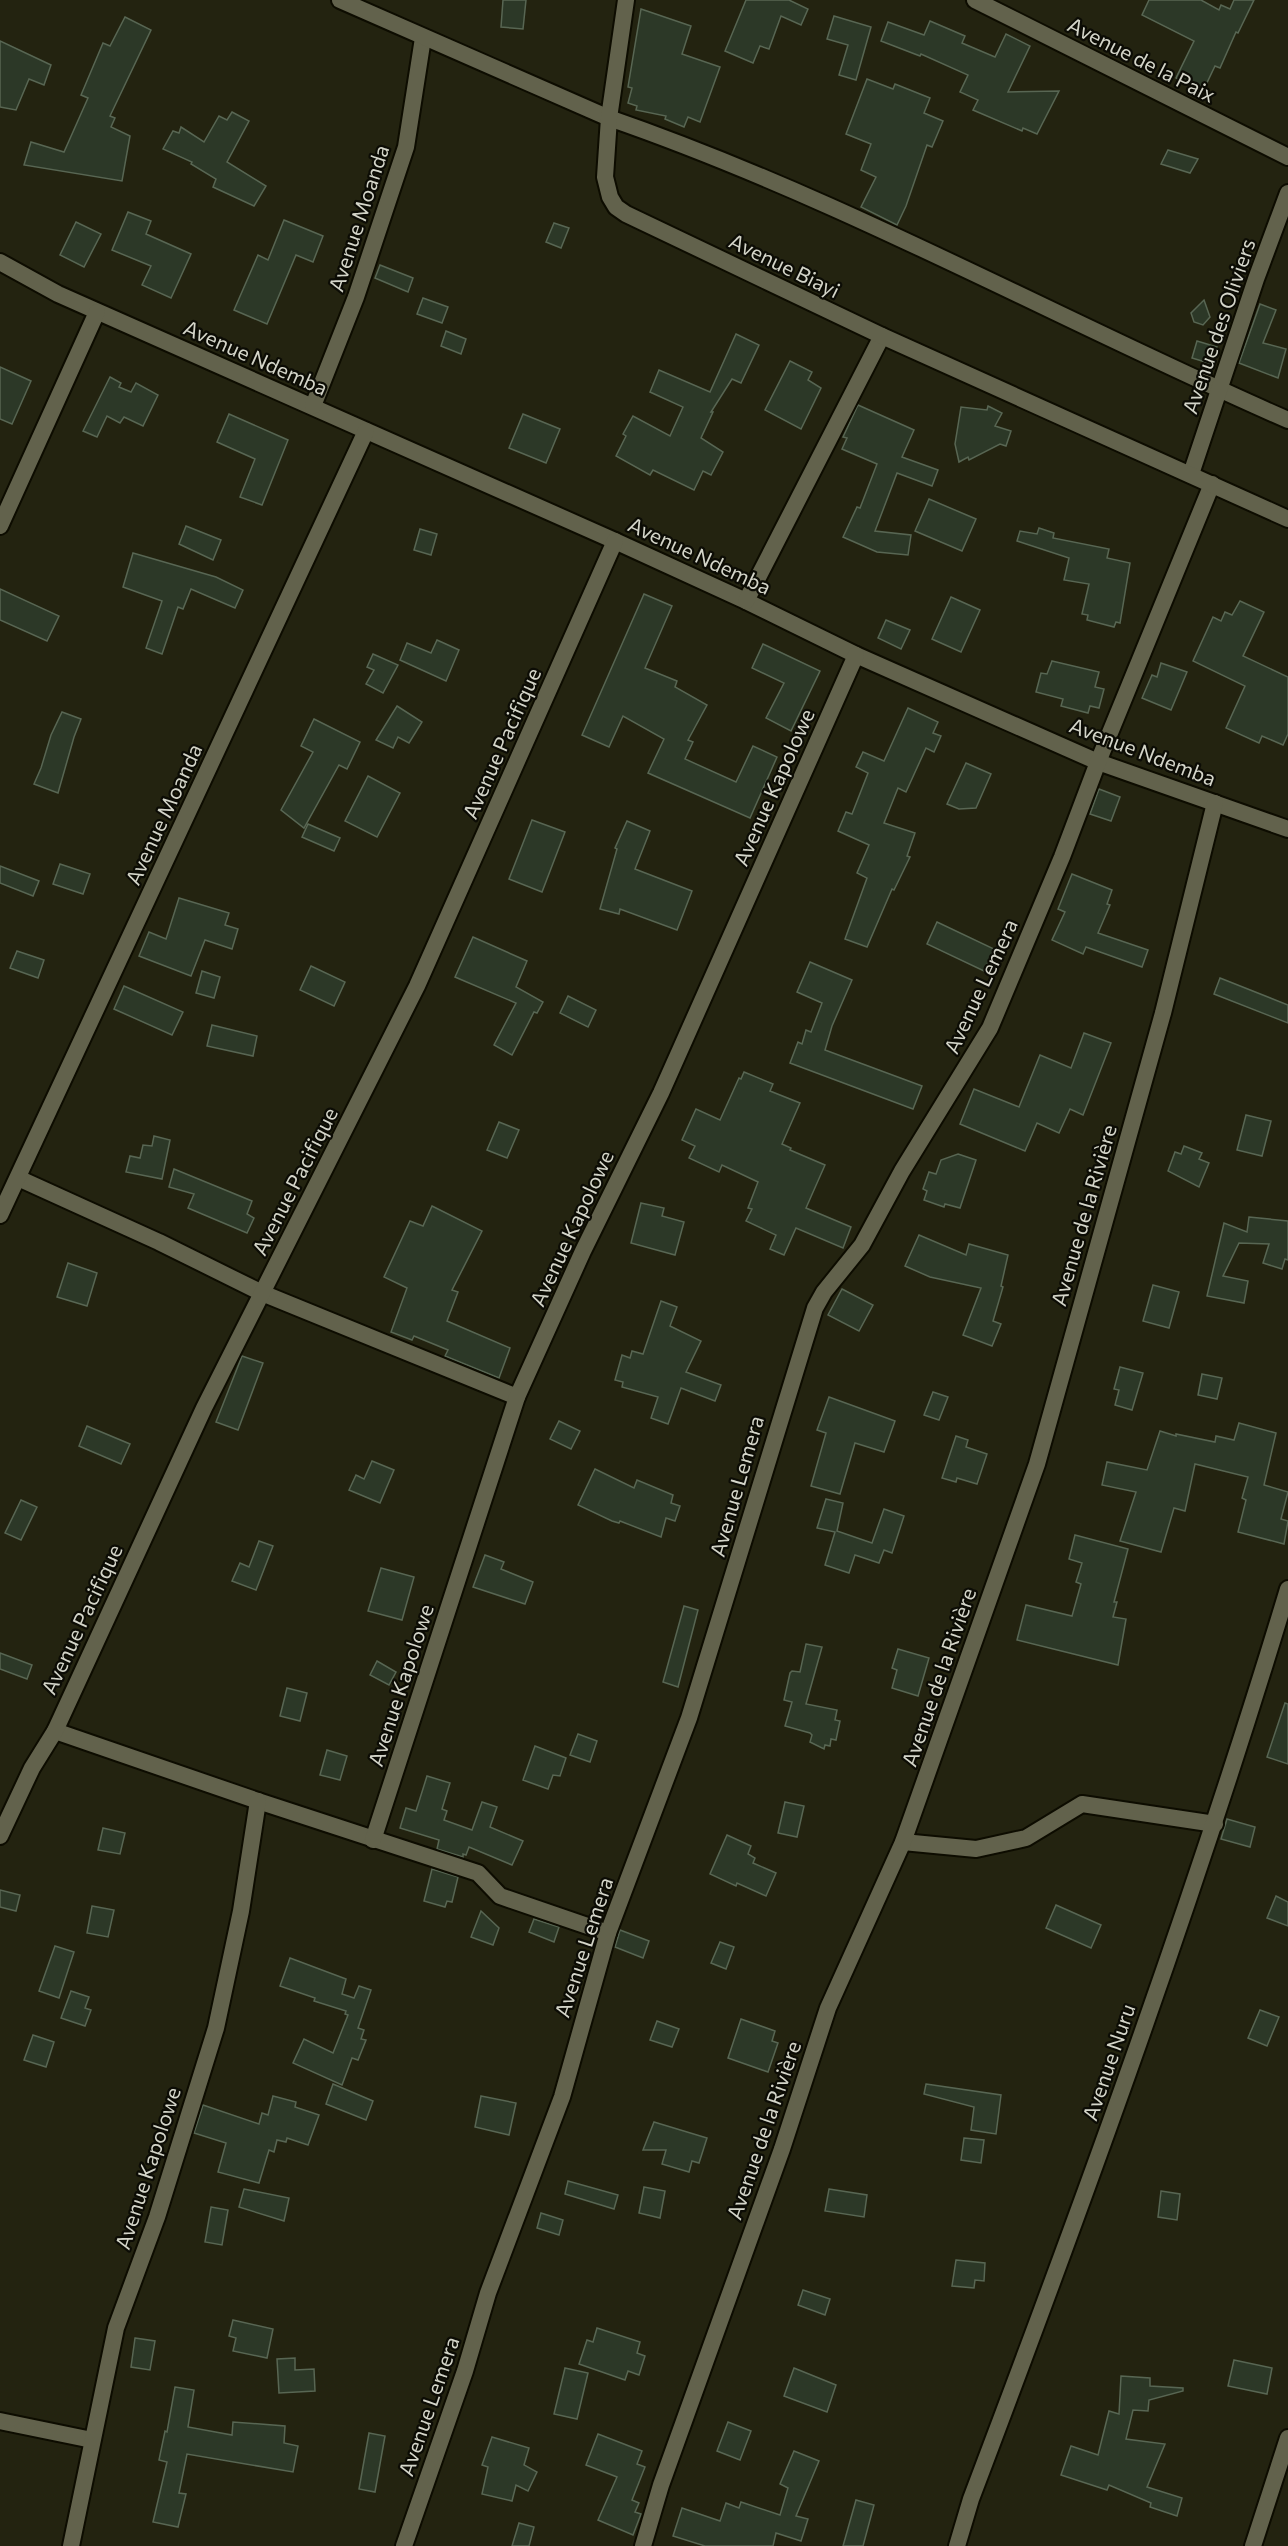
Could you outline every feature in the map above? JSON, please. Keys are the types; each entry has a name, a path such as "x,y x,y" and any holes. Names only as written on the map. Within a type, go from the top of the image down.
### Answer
{"street":[{"path":"340,0 609,118 724,160 1220,391 1288,420"},
{"name":"Avenue Biayi","path":"626,0 609,118 605,177 607,188 616,207 626,214 882,336 1288,519"},
{"name":"Avenue de la Paix","path":"975,0 1288,157"},
{"name":"Avenue Moanda","path":"313,406 356,297 406,147 423,38"},
{"name":"Avenue des Oliviers","path":"1191,474 1256,279 1288,193"},
{"name":"Avenue Ndemba","path":"0,262 58,294 97,312 615,541 856,655 1098,762 1288,829"},
{"path":"0,526 97,312"},
{"path":"746,601 882,336"},
{"name":"Avenue Moanda","path":"0,1215 366,431"},
{"name":"Avenue Lemera","path":"404,2546 465,2371 488,2293 561,2097 608,1933 689,1718 815,1308 824,1292 862,1245 902,1171 990,1028 1062,857 1098,762 1212,484"},
{"name":"Avenue Pacifique","path":"0,1836 32,1767 55,1731 156,1509 417,986 615,541"},
{"name":"Avenue Kapolowe","path":"373,1840 517,1397 583,1251 670,1072 856,655"},
{"name":"Avenue de la Rivière","path":"642,2546 661,2485 782,2149 828,2008 903,1842 1037,1464 1163,1012 1215,803"},
{"path":"18,1178 159,1242 262,1293 517,1397"},
{"name":"Avenue Nuru","path":"957,2546 971,2499 1080,2209 1215,1824 1288,1589"},
{"path":"55,1731 258,1802 478,1873 500,1896 608,1933"},
{"name":"Avenue Kapolowe","path":"71,2546 116,2328 157,2217 216,2028 241,1911 258,1802"},
{"path":"903,1842 976,1849 1026,1838 1082,1804 1215,1824"},
{"path":"0,2421 92,2440"},
{"path":"1253,2546 1288,2438"}],"building":[{"path":"503,0 526,0 523,29 501,27"},
{"path":"746,0 789,0 808,9 801,25 781,16 769,49 760,46 753,63 725,51"},
{"path":"1149,0 1201,0 1219,10 1221,5 1230,9 1234,0 1254,0 1220,68 1215,66 1203,91 1176,78 1194,41 1142,15"},
{"path":"641,9 691,26 682,54 720,67 700,122 688,117 684,127 665,119 666,116 636,110 637,106 628,103 632,88 628,87"},
{"path":"834,16 871,27 856,80 839,75 848,45 827,39"},
{"path":"125,17 151,30 110,116 115,118 111,127 130,136 122,181 24,165 31,142 64,152 88,98 81,95 103,43 110,46"},
{"path":"930,21 965,36 962,43 995,57 1006,34 1030,46 1008,92 1059,91 1037,134 1023,128 1022,131 973,110 978,100 960,92 968,75 921,54 920,56 881,41 888,22 924,35"},
{"path":"0,41 51,65 44,85 29,79 16,110 0,107"},
{"path":"867,79 893,89 895,84 930,98 924,113 943,121 932,147 927,145 897,225 861,207 876,177 861,170 871,144 846,134"},
{"path":"232,112 249,121 227,162 266,186 254,206 213,187 216,179 191,164 192,162 163,149 173,131 179,133 181,127 204,142 219,116 227,120"},
{"path":"1168,150 1198,159 1190,173 1161,164"},
{"path":"128,212 151,221 146,234 191,254 171,298 142,285 151,266 112,250"},
{"path":"284,220 323,236 313,262 296,255 267,324 234,310 258,255 268,260"},
{"path":"76,222 101,234 84,267 60,255"},
{"path":"554,223 569,228 561,248 546,242"},
{"path":"380,265 413,278 408,292 375,278"},
{"path":"423,298 448,307 442,323 417,314"},
{"path":"1204,300 1210,317 1203,325 1194,322 1191,313"},
{"path":"1260,304 1276,310 1263,343 1286,349 1278,378 1239,363"},
{"path":"446,331 466,339 461,354 441,346"},
{"path":"736,334 759,345 741,383 732,379 711,412 713,412 701,438 723,452 711,475 703,471 694,490 653,470 650,475 616,456 626,436 623,434 633,416 670,436 683,407 650,392 659,370 710,392"},
{"path":"1197,341 1217,347 1212,364 1192,358"},
{"path":"790,361 812,372 808,380 821,388 801,429 765,410"},
{"path":"0,367 31,381 12,424 0,419"},
{"path":"110,377 121,383 119,387 131,392 136,383 158,395 143,426 124,417 120,423 107,416 97,437 83,431"},
{"path":"858,405 914,430 902,457 938,470 932,486 897,473 875,531 911,535 908,555 877,552 843,537 857,507 860,508 877,464 842,449 847,438 843,437"},
{"path":"988,406 1002,413 995,426 1011,431 1006,446 1000,444 969,460 968,457 959,462 955,444 961,407 987,410"},
{"path":"229,414 288,440 262,505 240,497 255,459 217,442"},
{"path":"523,414 560,429 546,463 509,448"},
{"path":"929,499 976,519 962,551 915,531"},
{"path":"186,526 221,540 213,560 179,544"},
{"path":"1039,528 1054,533 1053,538 1109,549 1107,558 1130,563 1120,623 1116,622 1114,627 1087,620 1088,615 1082,614 1089,584 1064,580 1069,558 1017,541 1020,531 1037,534"},
{"path":"420,529 437,534 431,555 414,550"},
{"path":"133,553 216,577 243,590 235,608 191,589 183,609 178,607 162,654 146,648 162,601 123,587"},
{"path":"0,589 59,616 47,641 0,620"},
{"path":"644,594 672,606 645,668 677,681 675,687 707,705 688,740 693,742 685,759 736,782 753,746 777,757 750,818 648,773 664,739 623,716 609,747 582,735"},
{"path":"951,597 980,610 961,652 932,639"},
{"path":"1240,601 1264,612 1243,656 1288,677 1288,734 1283,745 1262,736 1259,743 1226,728 1245,686 1193,661 1213,617 1221,621 1225,612 1232,615"},
{"path":"886,620 910,630 901,649 878,638"},
{"path":"437,640 459,650 446,681 400,660 407,643 431,653"},
{"path":"763,644 820,671 791,731 766,718 784,683 752,668"},
{"path":"373,654 398,665 383,693 366,684 374,670 367,667"},
{"path":"1052,661 1099,672 1095,687 1104,689 1099,708 1090,706 1088,713 1061,706 1063,699 1036,692 1041,673 1047,674"},
{"path":"1161,663 1187,672 1171,710 1142,698 1152,675 1157,677"},
{"path":"397,706 422,722 409,743 398,737 393,748 376,740"},
{"path":"908,708 938,722 933,733 941,736 934,752 926,748 906,792 898,788 884,823 915,833 907,856 910,857 894,890 892,889 867,947 845,939 867,878 857,873 869,845 838,831 846,812 852,814 868,773 856,767 863,752 884,761"},
{"path":"62,712 81,719 58,793 34,784 51,735"},
{"path":"314,719 360,742 347,769 339,765 304,828 281,810 313,752 301,746"},
{"path":"966,763 991,774 976,808 959,809 947,804"},
{"path":"368,776 400,793 377,837 345,821"},
{"path":"1099,789 1120,797 1111,821 1090,814"},
{"path":"532,820 565,832 542,892 509,879"},
{"path":"627,821 650,831 635,869 692,891 677,930 620,909 619,914 600,909 617,849 615,848"},
{"path":"308,824 340,838 334,851 302,837"},
{"path":"60,864 90,874 83,894 53,884"},
{"path":"0,866 39,881 33,896 0,883"},
{"path":"1072,874 1112,890 1107,904 1110,905 1098,933 1148,950 1142,967 1086,947 1083,954 1052,940 1065,912 1058,909"},
{"path":"179,898 229,913 225,925 238,929 232,949 205,940 191,976 139,956 149,932 166,939"},
{"path":"937,922 994,949 984,971 927,944"},
{"path":"473,937 527,961 516,987 543,1002 537,1013 534,1012 512,1055 494,1045 516,1003 455,977"},
{"path":"17,951 44,960 38,978 10,968"},
{"path":"810,962 852,980 832,1026 825,1050 922,1086 913,1109 790,1063 798,1042 802,1044 806,1030 811,1032 822,1003 797,992"},
{"path":"311,966 345,982 334,1006 300,990"},
{"path":"202,971 220,977 214,998 196,993"},
{"path":"1220,978 1288,1005 1288,1023 1214,994"},
{"path":"124,986 183,1012 172,1035 114,1009"},
{"path":"568,996 596,1010 588,1027 560,1013"},
{"path":"212,1025 257,1036 253,1056 207,1046"},
{"path":"1084,1033 1111,1043 1083,1115 1070,1109 1059,1133 1037,1123 1025,1151 960,1124 974,1089 1019,1107 1040,1055 1071,1068"},
{"path":"744,1072 773,1084 770,1091 800,1103 782,1144 791,1148 790,1150 825,1165 806,1208 851,1227 843,1248 796,1228 784,1255 770,1249 776,1235 746,1221 752,1209 748,1208 758,1182 722,1165 719,1172 689,1158 695,1146 682,1140 696,1109 720,1120"},
{"path":"1246,1115 1271,1121 1262,1156 1237,1150"},
{"path":"499,1122 519,1130 507,1158 487,1150"},
{"path":"154,1136 170,1140 162,1179 126,1172 130,1156 140,1158 143,1145 152,1146"},
{"path":"1184,1146 1202,1153 1199,1159 1209,1163 1199,1187 1168,1171 1175,1152 1181,1154"},
{"path":"958,1154 976,1160 960,1208 945,1204 944,1207 924,1200 927,1191 923,1189 929,1172 936,1174 941,1160"},
{"path":"174,1169 252,1201 247,1214 254,1218 247,1233 188,1208 194,1194 169,1187"},
{"path":"641,1203 664,1208 662,1216 684,1222 675,1255 631,1243"},
{"path":"432,1206 482,1231 452,1290 458,1292 447,1321 510,1348 499,1378 445,1356 448,1350 414,1336 412,1340 391,1332 407,1288 384,1277 410,1221 423,1226"},
{"path":"1249,1217 1288,1221 1288,1260 1285,1259 1282,1269 1263,1263 1269,1244 1239,1243 1223,1276 1248,1281 1244,1303 1207,1296 1224,1223 1247,1232"},
{"path":"919,1235 966,1255 969,1244 1008,1255 1001,1286 1003,1287 993,1321 1001,1324 992,1346 963,1335 981,1288 930,1277 905,1266"},
{"path":"68,1263 97,1273 87,1306 57,1297"},
{"path":"1153,1285 1179,1292 1169,1328 1143,1321"},
{"path":"842,1289 873,1305 859,1331 828,1315"},
{"path":"661,1301 677,1307 670,1326 701,1341 686,1372 721,1385 715,1401 681,1388 668,1424 651,1418 658,1397 622,1387 623,1382 615,1380 622,1355 630,1358 632,1351 643,1354"},
{"path":"242,1356 263,1363 238,1430 216,1422"},
{"path":"1120,1367 1143,1373 1132,1410 1115,1405 1119,1390 1114,1389"},
{"path":"1202,1374 1222,1378 1217,1399 1198,1395"},
{"path":"933,1392 948,1397 939,1420 924,1415"},
{"path":"829,1397 895,1421 884,1452 855,1443 840,1494 811,1486 826,1433 817,1430"},
{"path":"559,1421 580,1431 571,1449 550,1439"},
{"path":"1239,1423 1276,1433 1264,1485 1288,1492 1281,1519 1288,1521 1284,1544 1238,1532 1246,1500 1242,1498 1248,1477 1195,1464 1185,1511 1174,1508 1161,1552 1120,1541 1136,1492 1102,1485 1107,1462 1147,1470 1160,1431 1215,1442 1216,1436 1234,1440"},
{"path":"87,1426 130,1444 121,1464 79,1446"},
{"path":"956,1436 968,1440 966,1447 987,1454 977,1484 957,1478 956,1482 942,1478"},
{"path":"372,1461 394,1470 380,1503 349,1490 356,1475 364,1479"},
{"path":"595,1469 634,1488 637,1480 673,1495 671,1503 680,1506 675,1521 666,1518 661,1537 620,1521 619,1523 612,1521 578,1505"},
{"path":"826,1499 843,1503 837,1531 872,1543 884,1509 904,1516 892,1553 884,1550 879,1563 855,1555 849,1573 825,1565 835,1532 817,1528"},
{"path":"21,1500 37,1507 21,1540 5,1533"},
{"path":"1075,1535 1128,1549 1114,1602 1117,1602 1113,1617 1126,1619 1118,1665 1017,1640 1026,1605 1072,1616 1081,1584 1076,1582 1082,1563 1069,1559"},
{"path":"259,1541 273,1546 256,1590 232,1581 240,1563 249,1567"},
{"path":"485,1555 504,1562 501,1569 533,1582 525,1604 473,1587"},
{"path":"381,1568 414,1577 402,1620 368,1611"},
{"path":"684,1606 698,1610 678,1687 663,1682"},
{"path":"806,1644 822,1647 806,1704 837,1710 835,1720 840,1721 836,1740 831,1739 830,1746 825,1745 824,1749 810,1742 812,1735 810,1733 785,1726 792,1702 784,1700 790,1673 800,1672"},
{"path":"898,1649 929,1658 918,1696 892,1688 897,1670 892,1668"},
{"path":"0,1653 32,1665 27,1679 0,1669"},
{"path":"377,1661 396,1672 389,1685 370,1675"},
{"path":"287,1688 307,1693 300,1721 280,1716"},
{"path":"1285,1703 1288,1704 1288,1764 1267,1757"},
{"path":"578,1734 597,1741 590,1762 570,1755"},
{"path":"535,1746 566,1758 560,1776 553,1775 548,1789 523,1780"},
{"path":"327,1750 347,1756 340,1780 320,1775"},
{"path":"427,1776 450,1783 442,1809 447,1811 444,1820 472,1830 482,1802 497,1807 490,1827 523,1841 512,1865 469,1847 463,1857 437,1849 439,1840 400,1828 406,1808 416,1811"},
{"path":"785,1802 804,1806 797,1837 778,1833"},
{"path":"1227,1819 1255,1827 1250,1847 1221,1839"},
{"path":"103,1828 125,1833 120,1854 98,1850"},
{"path":"727,1835 751,1846 748,1854 755,1858 753,1863 776,1873 766,1896 710,1874"},
{"path":"432,1869 458,1877 452,1902 447,1901 445,1907 424,1901"},
{"path":"0,1890 20,1895 16,1911 0,1907"},
{"path":"1276,1896 1288,1902 1288,1926 1267,1918"},
{"path":"1056,1905 1101,1925 1091,1948 1046,1928"},
{"path":"92,1906 114,1910 108,1937 87,1933"},
{"path":"481,1911 499,1928 493,1945 471,1937"},
{"path":"534,1919 559,1927 554,1942 529,1932"},
{"path":"620,1930 649,1941 643,1958 615,1947"},
{"path":"720,1942 734,1947 726,1969 711,1963"},
{"path":"55,1946 74,1952 59,1998 39,1991"},
{"path":"290,1958 346,1979 342,1994 354,1998 359,1986 371,1990 358,2028 364,2030 361,2039 366,2040 358,2060 352,2058 342,2085 293,2063 304,2039 333,2053 348,2015 345,2014 346,2011 314,2001 315,1998 280,1986"},
{"path":"71,1991 89,1997 85,2008 91,2010 85,2026 61,2018"},
{"path":"1260,2010 1279,2017 1267,2046 1248,2038"},
{"path":"741,2019 775,2031 772,2041 778,2043 768,2072 728,2058"},
{"path":"657,2021 679,2029 672,2047 650,2040"},
{"path":"33,2035 54,2042 46,2067 24,2060"},
{"path":"333,2084 373,2101 366,2120 326,2104"},
{"path":"926,2084 1001,2095 996,2134 971,2130 974,2107 924,2094"},
{"path":"273,2096 296,2102 295,2107 319,2115 308,2145 287,2138 286,2142 277,2140 274,2152 269,2150 259,2183 218,2172 226,2143 194,2133 203,2105 259,2124 262,2113 268,2115"},
{"path":"481,2096 516,2103 509,2135 475,2127"},
{"path":"654,2122 707,2138 699,2163 692,2161 689,2172 662,2164 666,2150 643,2150"},
{"path":"964,2138 984,2140 981,2163 961,2160"},
{"path":"568,2181 618,2195 614,2209 565,2194"},
{"path":"644,2187 665,2191 660,2218 639,2213"},
{"path":"244,2189 289,2198 284,2221 239,2207"},
{"path":"829,2189 867,2195 864,2217 825,2211"},
{"path":"1161,2191 1180,2194 1177,2220 1158,2217"},
{"path":"211,2207 228,2210 222,2245 205,2242"},
{"path":"541,2213 563,2220 559,2235 537,2228"},
{"path":"956,2260 985,2263 984,2281 975,2280 974,2288 952,2286"},
{"path":"803,2290 830,2299 825,2315 798,2305"},
{"path":"233,2320 273,2329 267,2358 233,2351 236,2338 229,2336"},
{"path":"597,2328 640,2342 637,2353 645,2356 639,2375 628,2371 625,2380 579,2364 587,2340 593,2342"},
{"path":"135,2338 155,2341 150,2370 131,2367"},
{"path":"295,2358 295,2370 314,2369 315,2391 279,2393 277,2359"},
{"path":"1234,2360 1272,2368 1267,2394 1228,2386"},
{"path":"565,2368 588,2373 577,2419 554,2414"},
{"path":"794,2368 836,2385 827,2412 784,2396"},
{"path":"1121,2376 1150,2378 1150,2386 1183,2388 1183,2391 1149,2400 1148,2411 1133,2410 1126,2439 1165,2444 1147,2487 1182,2498 1177,2516 1150,2507 1151,2503 1109,2485 1107,2490 1061,2475 1071,2446 1098,2455 1109,2411 1119,2414"},
{"path":"175,2387 194,2390 188,2427 232,2435 233,2422 285,2426 284,2443 298,2446 293,2472 187,2454 179,2493 186,2494 178,2527 153,2522 167,2462 159,2460 165,2431 167,2432"},
{"path":"728,2422 751,2431 740,2460 717,2451"},
{"path":"369,2433 385,2436 375,2492 359,2489"},
{"path":"598,2434 642,2451 637,2464 645,2467 632,2500 639,2503 635,2512 641,2514 633,2535 598,2520 617,2477 586,2465"},
{"path":"492,2437 529,2448 524,2465 537,2472 528,2491 516,2485 512,2501 482,2494 488,2467 482,2465"},
{"path":"794,2451 819,2461 796,2516 808,2519 801,2541 776,2533 773,2546 705,2546 673,2536 682,2508 720,2521 726,2503 739,2508 741,2502 780,2515 788,2488 780,2484"},
{"path":"856,2500 874,2505 863,2546 843,2546"},
{"path":"519,2523 534,2527 529,2546 512,2546"}]}
